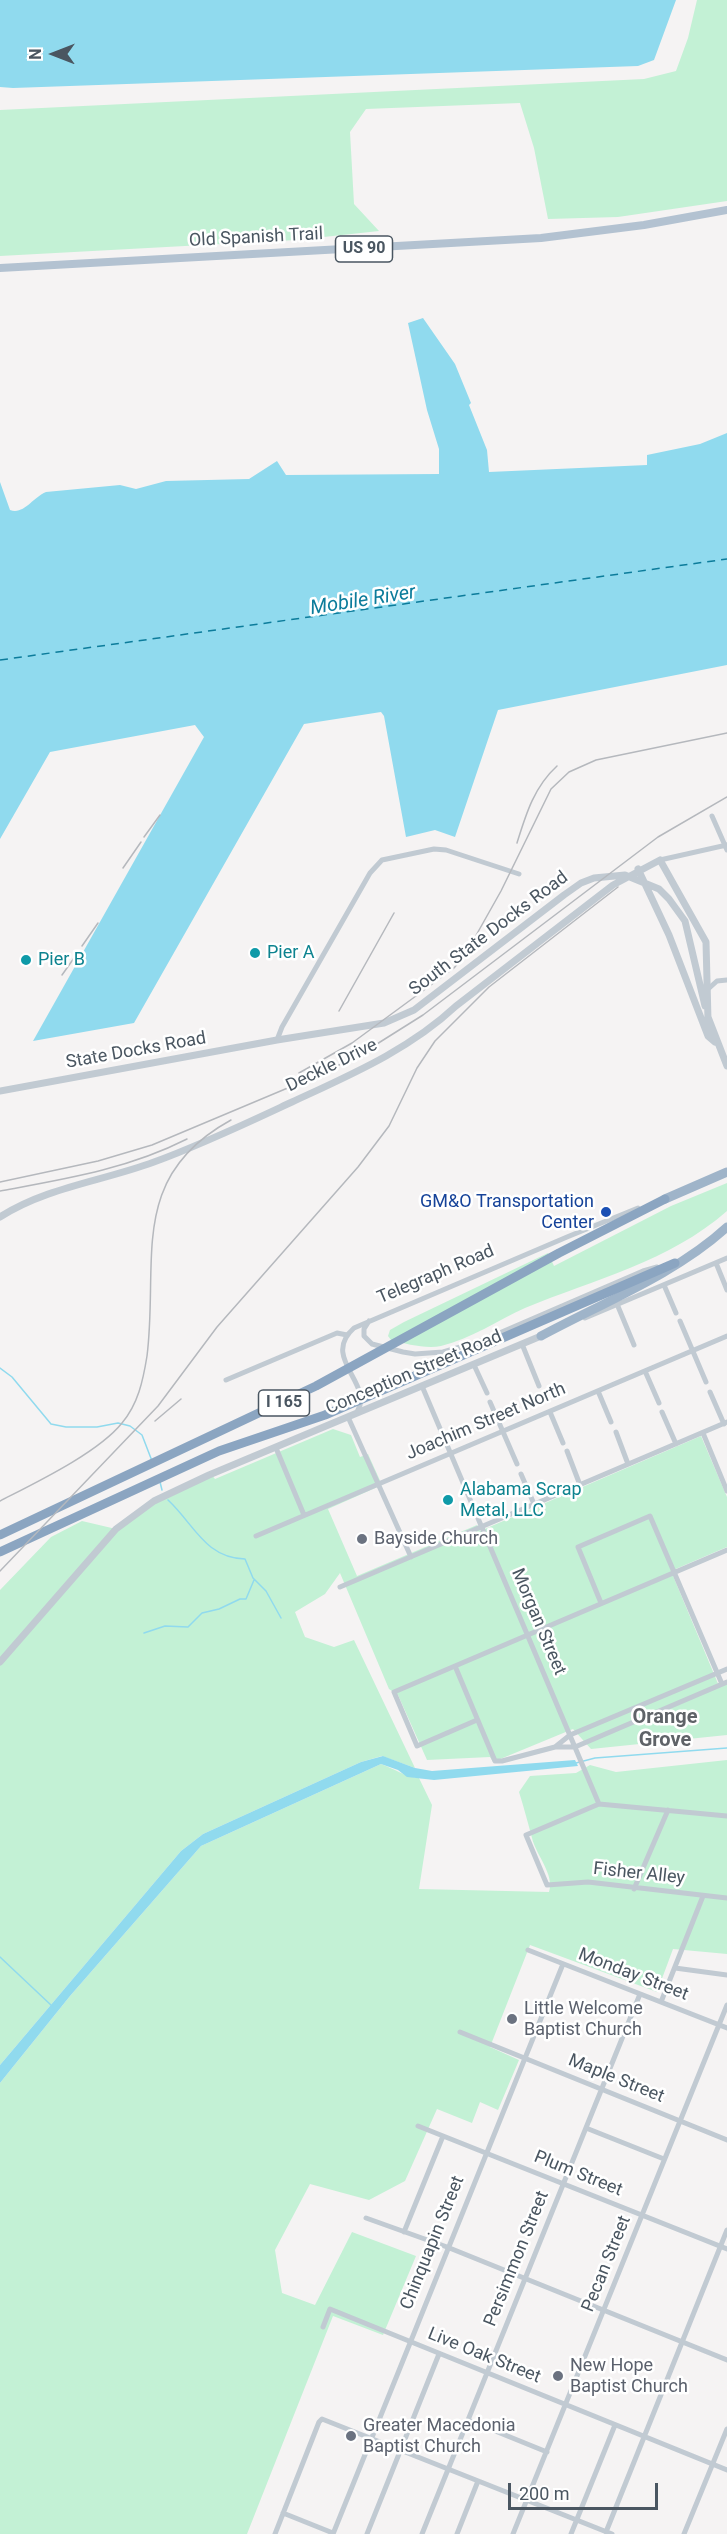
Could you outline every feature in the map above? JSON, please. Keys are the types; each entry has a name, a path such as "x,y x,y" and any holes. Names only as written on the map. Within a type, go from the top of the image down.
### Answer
{"highway":[{"name":"Telegraph Road","path":"665,1199 727,1172"},
{"name":"I 165","path":"0,1535 306,1392 559,1252 665,1199"},
{"path":"541,1336 643,1284 712,1240 727,1227"},
{"name":"I 165","path":"0,1552 219,1451 325,1415 675,1263"}],"main road":[{"name":"Old Spanish Trail","path":"0,268 541,238 644,225 727,210"}],"street":[{"path":"712,816 726,847 660,860 706,942 708,1020 727,1066"},
{"path":"278,1040 282,1027 370,873 382,860 434,849 446,850 519,874"},
{"name":"Deckle Drive","path":"0,1217 48,1193 154,1162 272,1112 406,1046 433,1028 456,1006 576,912 638,869 660,860"},
{"path":"638,869 669,935 708,1036 717,1044"},
{"name":"South State Docks Road","path":"278,1040 384,1023 414,1010 581,883 594,878 625,875 658,889 679,911 685,921 708,1020"},
{"path":"707,990 717,981 727,980"},
{"name":"State Docks Road","path":"0,1091 278,1040"},
{"name":"Telegraph Road","path":"226,1380 337,1333 347,1335 370,1320 610,1218 665,1199"},
{"name":"Conception Street Road","path":"0,1662 116,1529 154,1501 209,1475 727,1258"},
{"path":"370,1320 364,1332 372,1344 415,1354 442,1352 480,1341 643,1271 675,1263"},
{"path":"716,1263 727,1290"},
{"path":"664,1285 676,1313"},
{"path":"617,1305 634,1345"},
{"path":"680,1321 706,1382"},
{"path":"347,1335 342,1343 342,1353 359,1392 361,1404 356,1414"},
{"name":"Joachim Street North","path":"256,1536 727,1335"},
{"path":"522,1344 539,1386"},
{"path":"474,1365 487,1394"},
{"path":"645,1371 659,1403"},
{"name":"Morgan Street","path":"422,1386 599,1804"},
{"path":"598,1391 611,1422"},
{"path":"359,1392 370,1400 389,1400"},
{"path":"340,1587 726,1423 710,1392"},
{"path":"490,1402 517,1464"},
{"path":"550,1412 563,1443"},
{"path":"662,1412 676,1444"},
{"path":"348,1417 411,1557"},
{"path":"616,1432 628,1464"},
{"path":"703,1433 727,1491"},
{"path":"276,1448 304,1515"},
{"path":"567,1451 580,1485"},
{"path":"521,1474 534,1504"},
{"path":"455,1666 495,1761 555,1747 575,1747 724,1683 717,1673 650,1516 578,1547 601,1603"},
{"path":"477,1720 417,1746 394,1692 727,1550"},
{"path":"555,1747 570,1735 727,1669"},
{"path":"599,1804 727,1816"},
{"name":"Fisher Alley","path":"599,1804 526,1835 547,1884 588,1882 727,1898"},
{"path":"634,1889 668,1810"},
{"path":"661,2002 703,1896"},
{"name":"Monday Street","path":"528,1950 727,2028"},
{"name":"Chinquapin Street","path":"333,2534 563,1964"},
{"path":"675,1968 727,1975"},
{"name":"Persimmon Street","path":"422,2534 640,1994"},
{"name":"Pecan Street","path":"513,2534 727,2005"},
{"name":"Maple Street","path":"460,2032 727,2140"},
{"name":"Plum Street","path":"418,2126 727,2249"},
{"path":"586,2128 664,2158"},
{"path":"404,2232 443,2136"},
{"path":"366,2218 447,2247 727,2360"},
{"path":"275,2534 322,2419 608,2533 727,2230"},
{"name":"Live Oak Street","path":"323,2327 330,2309 727,2470"},
{"path":"367,2534 440,2354"},
{"path":"468,2420 547,2452"},
{"path":"571,2534 615,2425"},
{"path":"684,2534 727,2429"},
{"path":"457,2534 478,2481"},
{"path":"283,2513 333,2534"}],"green space":[{"path":"697,0 727,0 727,201 618,217 548,219 534,148 520,103 366,109 350,132 354,204 379,231 296,240 0,256 0,110 644,79 676,71 688,38"},
{"path":"727,1183 727,1211 705,1229 681,1244 630,1268 525,1308 452,1343 435,1347 423,1346 391,1340 388,1336 390,1330 404,1322 548,1253 554,1266 671,1206"},
{"path":"333,1429 351,1435 360,1457 368,1454 382,1485 328,1509 357,1576 477,1525 480,1531 701,1436 727,1497 727,1547 671,1571 719,1686 727,1683 727,1735 591,1749 573,1729 493,1762 490,1757 427,1760 398,1695 389,1689 340,1573 325,1594 295,1612 305,1637 334,1647 354,1640 415,1768 382,1756 361,1762 203,1834 181,1851 0,2065 0,1590 51,1537 82,1521 116,1529 154,1501 211,1474 215,1479"},
{"path":"727,1760 727,1954 673,1949 657,1992 530,1945 490,2047 519,2060 498,2110 480,2102 472,2123 437,2109 405,2181 369,2200 310,2184 275,2250 282,2293 315,2305 352,2232 416,2256 383,2335 333,2316 247,2534 0,2534 0,2083 70,1996 201,1846 381,1764 419,1778 432,1805 419,1889 549,1892 549,1879 534,1845 519,1792 530,1776 576,1773 590,1765 616,1772"}],"water":[{"path":"0,0 676,0 654,60 638,66 13,88 0,87"},
{"name":"Mobile River","path":"423,318 455,364 487,450 489,472 647,465 647,455 700,444 727,433 727,665 498,710 455,837 435,830 406,837 384,716 381,712 304,724 134,1023 33,1041 204,737 195,725 50,752 0,839 0,482 10,510 15,511 24,508 46,492 120,485 136,489 166,481 249,479 277,461 286,475 439,474 439,449 427,410 408,323"},
{"path":"383,1756 415,1768 432,1771 575,1760 578,1766 434,1780 407,1777 398,1770 381,1764 201,1846 70,1996 0,2083 0,2065 181,1851 203,1834 361,1762"}],"waterway":[{"path":"0,1368 12,1377 51,1424 66,1427 97,1427 118,1423 130,1426 142,1435 152,1461"},
{"path":"160,1482 162,1490"},
{"path":"168,1500 210,1546 220,1553 245,1559 253,1578 266,1591 281,1618"},
{"path":"144,1633 165,1626 188,1627 202,1613 219,1609 240,1599 246,1599 254,1580"},
{"path":"576,1763 595,1758 727,1748"},
{"path":"0,1957 52,2006"}],"ferry route":[{"path":"0,660 727,559"}],"railway":[{"path":"299,1073 352,1043 454,968 465,955 501,891 551,789 569,772 596,760 727,733"},
{"path":"517,843 537,792 557,766"},
{"path":"0,1182 98,1161 152,1145 321,1074 361,1054 423,1015 658,837 727,797"},
{"path":"144,837 160,815"},
{"path":"123,868 141,842"},
{"path":"0,1571 158,1406 217,1327 358,1167 389,1126 417,1068 435,1041 489,987 618,887"},
{"path":"339,1011 394,913"},
{"path":"82,946 98,923"},
{"path":"62,975 79,951"},
{"path":"0,1501 82,1456 111,1434 128,1416 139,1392 147,1356 151,1254 154,1223 162,1194 176,1167 198,1143 231,1120"},
{"path":"0,1191 119,1165 187,1139"},
{"path":"155,1421 181,1399"}],"place":[{"name":"Pier A","path":"255,953"},
{"name":"Pier B","path":"26,960"},
{"name":"GM&O Transportation Center","path":"606,1212"},
{"name":"Alabama Scrap Metal, LLC","path":"448,1500"},
{"name":"Bayside Church","path":"362,1539"},
{"name":"Little Welcome Baptist Church","path":"512,2019"},
{"name":"New Hope Baptist Church","path":"558,2376"},
{"name":"Greater Macedonia Baptist Church","path":"351,2436"}],"district":[{"name":"Orange Grove","path":"665,1730"}]}
